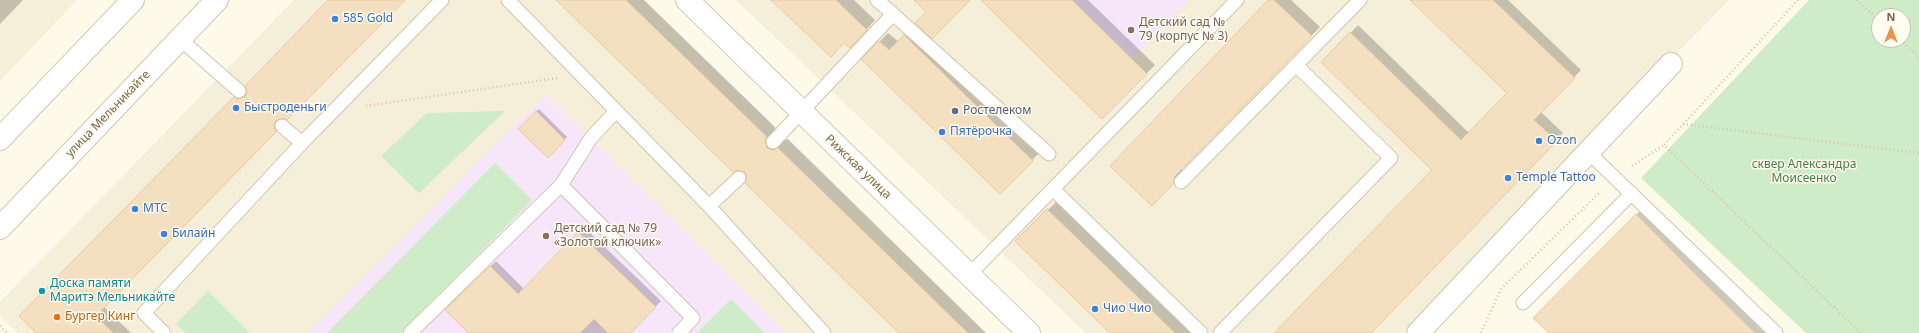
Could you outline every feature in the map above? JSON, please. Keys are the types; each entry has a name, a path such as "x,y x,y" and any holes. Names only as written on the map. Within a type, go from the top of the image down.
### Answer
{"street":[{"path":"0,139 133,0"},
{"name":"улица Мельникайте","path":"0,228 217,0"},
{"name":"Рижская улица","path":"687,0 1029,333"},
{"path":"1418,333 1670,64"}],"lane":[{"path":"164,333 144,313 302,143 442,0"},
{"path":"508,0 582,74 709,206 824,333"},
{"path":"878,0 1049,154"},
{"path":"969,275 1237,0"},
{"path":"1182,182 1360,0"},
{"path":"773,142 893,14"},
{"path":"180,39 239,91"},
{"path":"1220,333 1391,158 1296,66"},
{"path":"410,333 561,185 591,138 616,111"},
{"path":"282,126 302,143"},
{"path":"1588,152 1776,333"},
{"path":"709,206 739,178"},
{"path":"561,185 693,318 679,333"},
{"path":"1053,189 1201,333"},
{"path":"1523,303 1632,193"}],"path":[{"path":"1798,0 1664,144 1861,333"},
{"path":"1857,0 1871,13"},
{"path":"1909,48 1919,57"},
{"path":"334,111 582,74"},
{"path":"1683,124 1919,153"},
{"path":"0,326 7,333"}],"shaded area":[{"path":"0,0 77,0 0,81"},
{"path":"294,0 644,0 986,333 17,333 0,316 0,302"},
{"path":"736,0 1729,0 1403,333 1086,333"},
{"name":"Детский сад № 79 (корпус № 3)","path":"1072,0 1189,0 1132,59"},
{"name":"Детский сад № 79 «Золотой ключик»","path":"546,94 786,333 308,333"}],"green space":[{"name":"сквер Александра Моисеенко","path":"1809,0 1919,0 1919,333 1806,333 1641,178"},
{"path":"505,111 419,193 381,156 427,113"},
{"path":"495,163 532,200 401,333 327,333"},
{"path":"208,291 250,333 186,333 176,324"},
{"path":"731,299 765,333 697,333"}],"building":[{"path":"328,0 405,0 287,120 283,118 276,121 274,125 276,132 96,316 113,333 36,333 19,316 234,97 238,99 245,97 247,92 245,86"},
{"path":"556,0 626,0 767,137 765,141 767,148 772,150 778,148 968,333 899,333 745,183 747,177 745,172 738,170 733,172"},
{"path":"771,0 836,0 867,30 850,48 844,43 831,57"},
{"path":"914,0 970,0 932,39 915,23 926,12"},
{"path":"981,0 1072,0 1147,74 1102,119"},
{"path":"1268,0 1274,0 1312,36 1175,176 1173,184 1152,206 1110,166"},
{"path":"1410,0 1493,0 1575,78 1534,120 1557,141 1371,333 1274,333 1432,170 1321,62 1350,32 1461,140 1507,93"},
{"path":"904,35 1033,161 1000,194 861,59 879,41 889,50"},
{"path":"536,111 565,140 548,158 518,129"},
{"path":"1047,209 1175,333 1110,333 1015,241"},
{"path":"1636,214 1755,333 1549,333 1533,318"},
{"path":"578,232 656,307 631,333 608,333 594,319 580,333 469,333 445,310 490,266 518,294"}],"place":[{"name":"585 Gold","path":"335,19"},
{"name":"Детский сад № 79 (корпус № 3)","path":"1131,30"},
{"name":"Быстроденьги","path":"236,108"},
{"name":"Ростелеком","path":"955,111"},
{"name":"Пятёрочка","path":"942,132"},
{"name":"Ozon","path":"1539,141"},
{"name":"Temple Tattoo","path":"1508,178"},
{"name":"МТС","path":"135,209"},
{"name":"Билайн","path":"164,234"},
{"name":"Детский сад № 79 «Золотой ключик»","path":"546,236"},
{"name":"Доска памяти Маритэ Мельникайте","path":"42,291"},
{"name":"Чио Чио","path":"1095,309"},
{"name":"Бургер Кинг","path":"57,317"}]}
